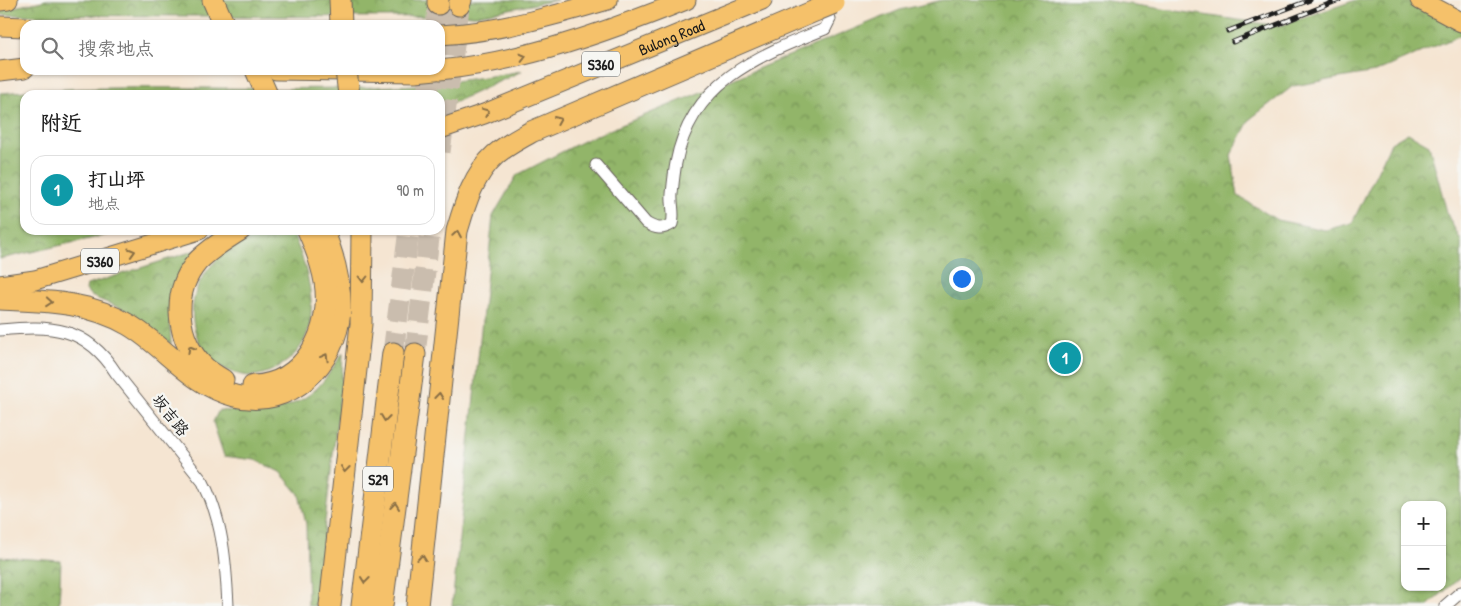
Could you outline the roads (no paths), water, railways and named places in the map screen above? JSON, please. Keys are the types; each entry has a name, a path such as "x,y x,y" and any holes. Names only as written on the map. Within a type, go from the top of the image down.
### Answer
{"highway":[{"path":"213,0 222,20"},
{"path":"227,0 236,20"},
{"path":"340,0 341,20"},
{"path":"417,606 457,231 466,200 476,179 495,155 531,132 829,3"},
{"path":"245,75 251,90"},
{"path":"258,75 265,90"},
{"path":"347,75 348,90"},
{"path":"233,235 198,262 188,277 180,308 182,331 192,353 205,368 224,380 243,386 262,385 292,373 301,367 317,342 327,308 318,236"},
{"path":"330,606 356,386 362,305 362,235"},
{"path":"0,299 63,303 98,311 129,325 210,387 243,398 265,399 280,395 302,384 321,365 334,339 340,310 335,258 318,236"},
{"name":"S29","path":"362,606 393,353"},
{"name":"S29","path":"382,606 415,354"}],"main road":[{"path":"0,1 8,0"},
{"path":"445,35 474,33 513,26 608,0"},
{"path":"445,69 523,57 583,39 686,0"},
{"name":"Bulong Road","path":"445,126 484,114 762,0"},
{"path":"1420,0 1461,22"},
{"path":"0,26 20,27"},
{"path":"0,60 20,61"},
{"path":"0,71 20,69"},
{"name":"S360","path":"0,286 36,280 183,235"}],"street":[{"path":"596,165 646,224 664,229 672,224 674,218 672,195 676,162 686,131 700,105 712,90 732,73 762,55 825,29 830,19 829,3"},
{"name":"坂吉路","path":"0,330 38,327 58,330 92,344 105,356 116,373 203,482 210,495 223,540 228,606"},
{"path":"1445,606 1461,592"}],"tunnel":[{"path":"437,20 439,0"},
{"path":"445,114 460,0"},
{"path":"428,90 429,75"},
{"path":"393,353 408,235"},
{"path":"415,354 429,235"}],"railway":[{"path":"1228,31 1310,0"},
{"path":"1233,42 1339,0"}],"place":[{"name":"打山坪","path":"1065,358"}]}
